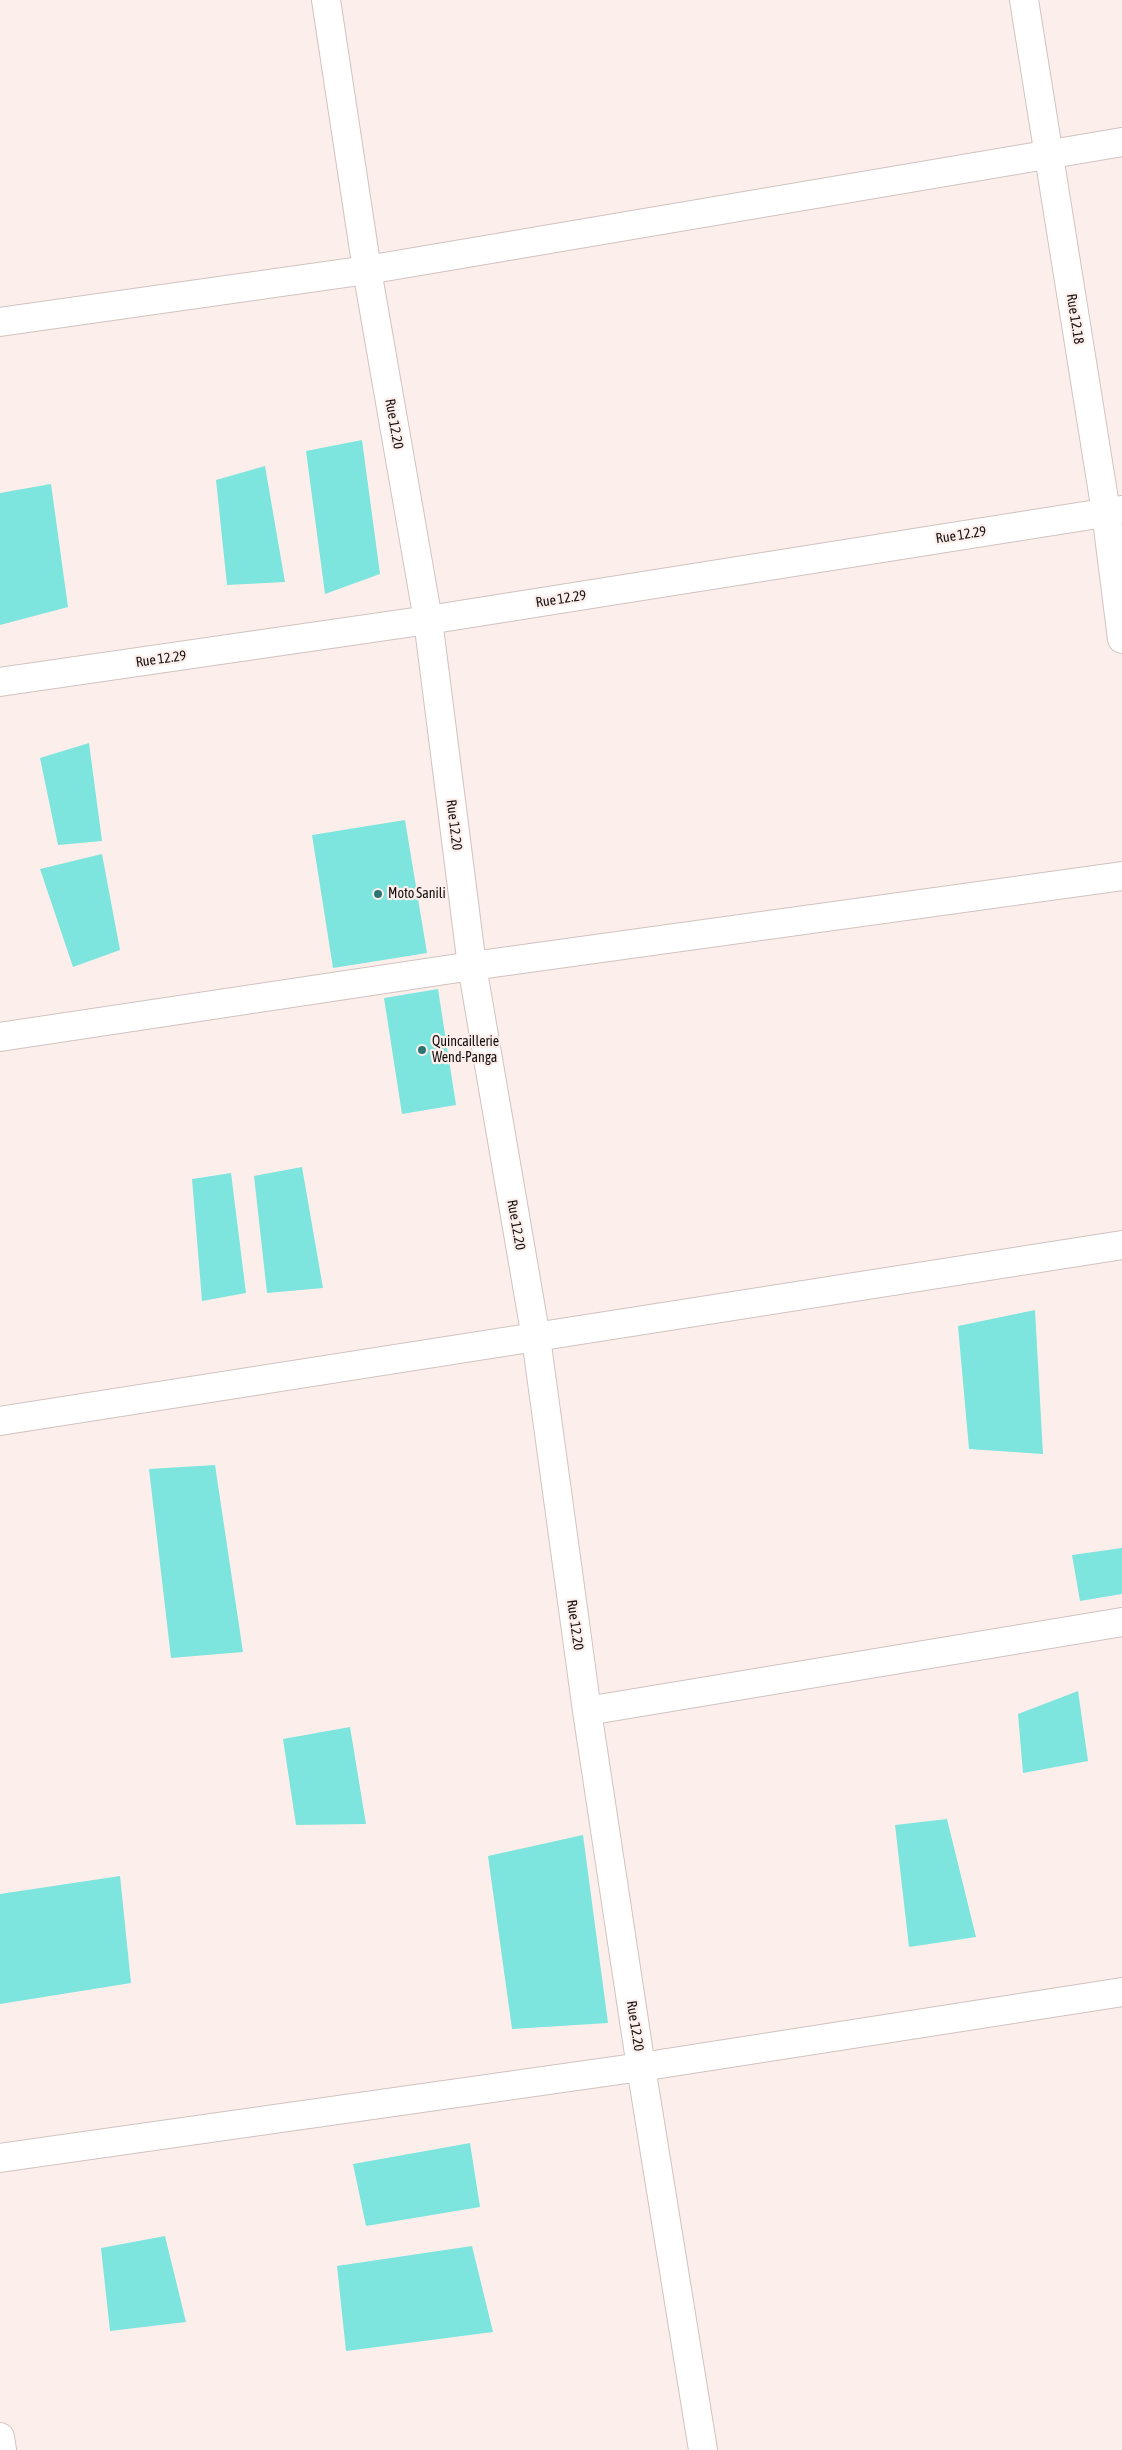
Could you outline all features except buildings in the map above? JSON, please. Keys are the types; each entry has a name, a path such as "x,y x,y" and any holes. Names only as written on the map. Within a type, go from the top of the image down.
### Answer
{"street":[{"name":"Rue 12.20","path":"326,0 367,270 428,620 472,966 536,1338 587,1711 702,2450"},
{"name":"Rue 12.18","path":"1024,0 1049,152 1114,511 1122,639"},
{"path":"0,322 367,270 1049,152 1122,142"},
{"name":"Rue 12.29","path":"0,682 428,620 1114,511"},
{"path":"0,1037 472,966 1122,876"},
{"path":"0,1421 1122,1246"},
{"path":"587,1711 1122,1622"},
{"path":"0,2158 641,2067 1122,1992"},
{"path":"0,2437 2,2450"}],"place":[{"name":"Moto Sanili","path":"378,894"},
{"name":"Quincaillerie Wend-Panga","path":"422,1050"}]}
